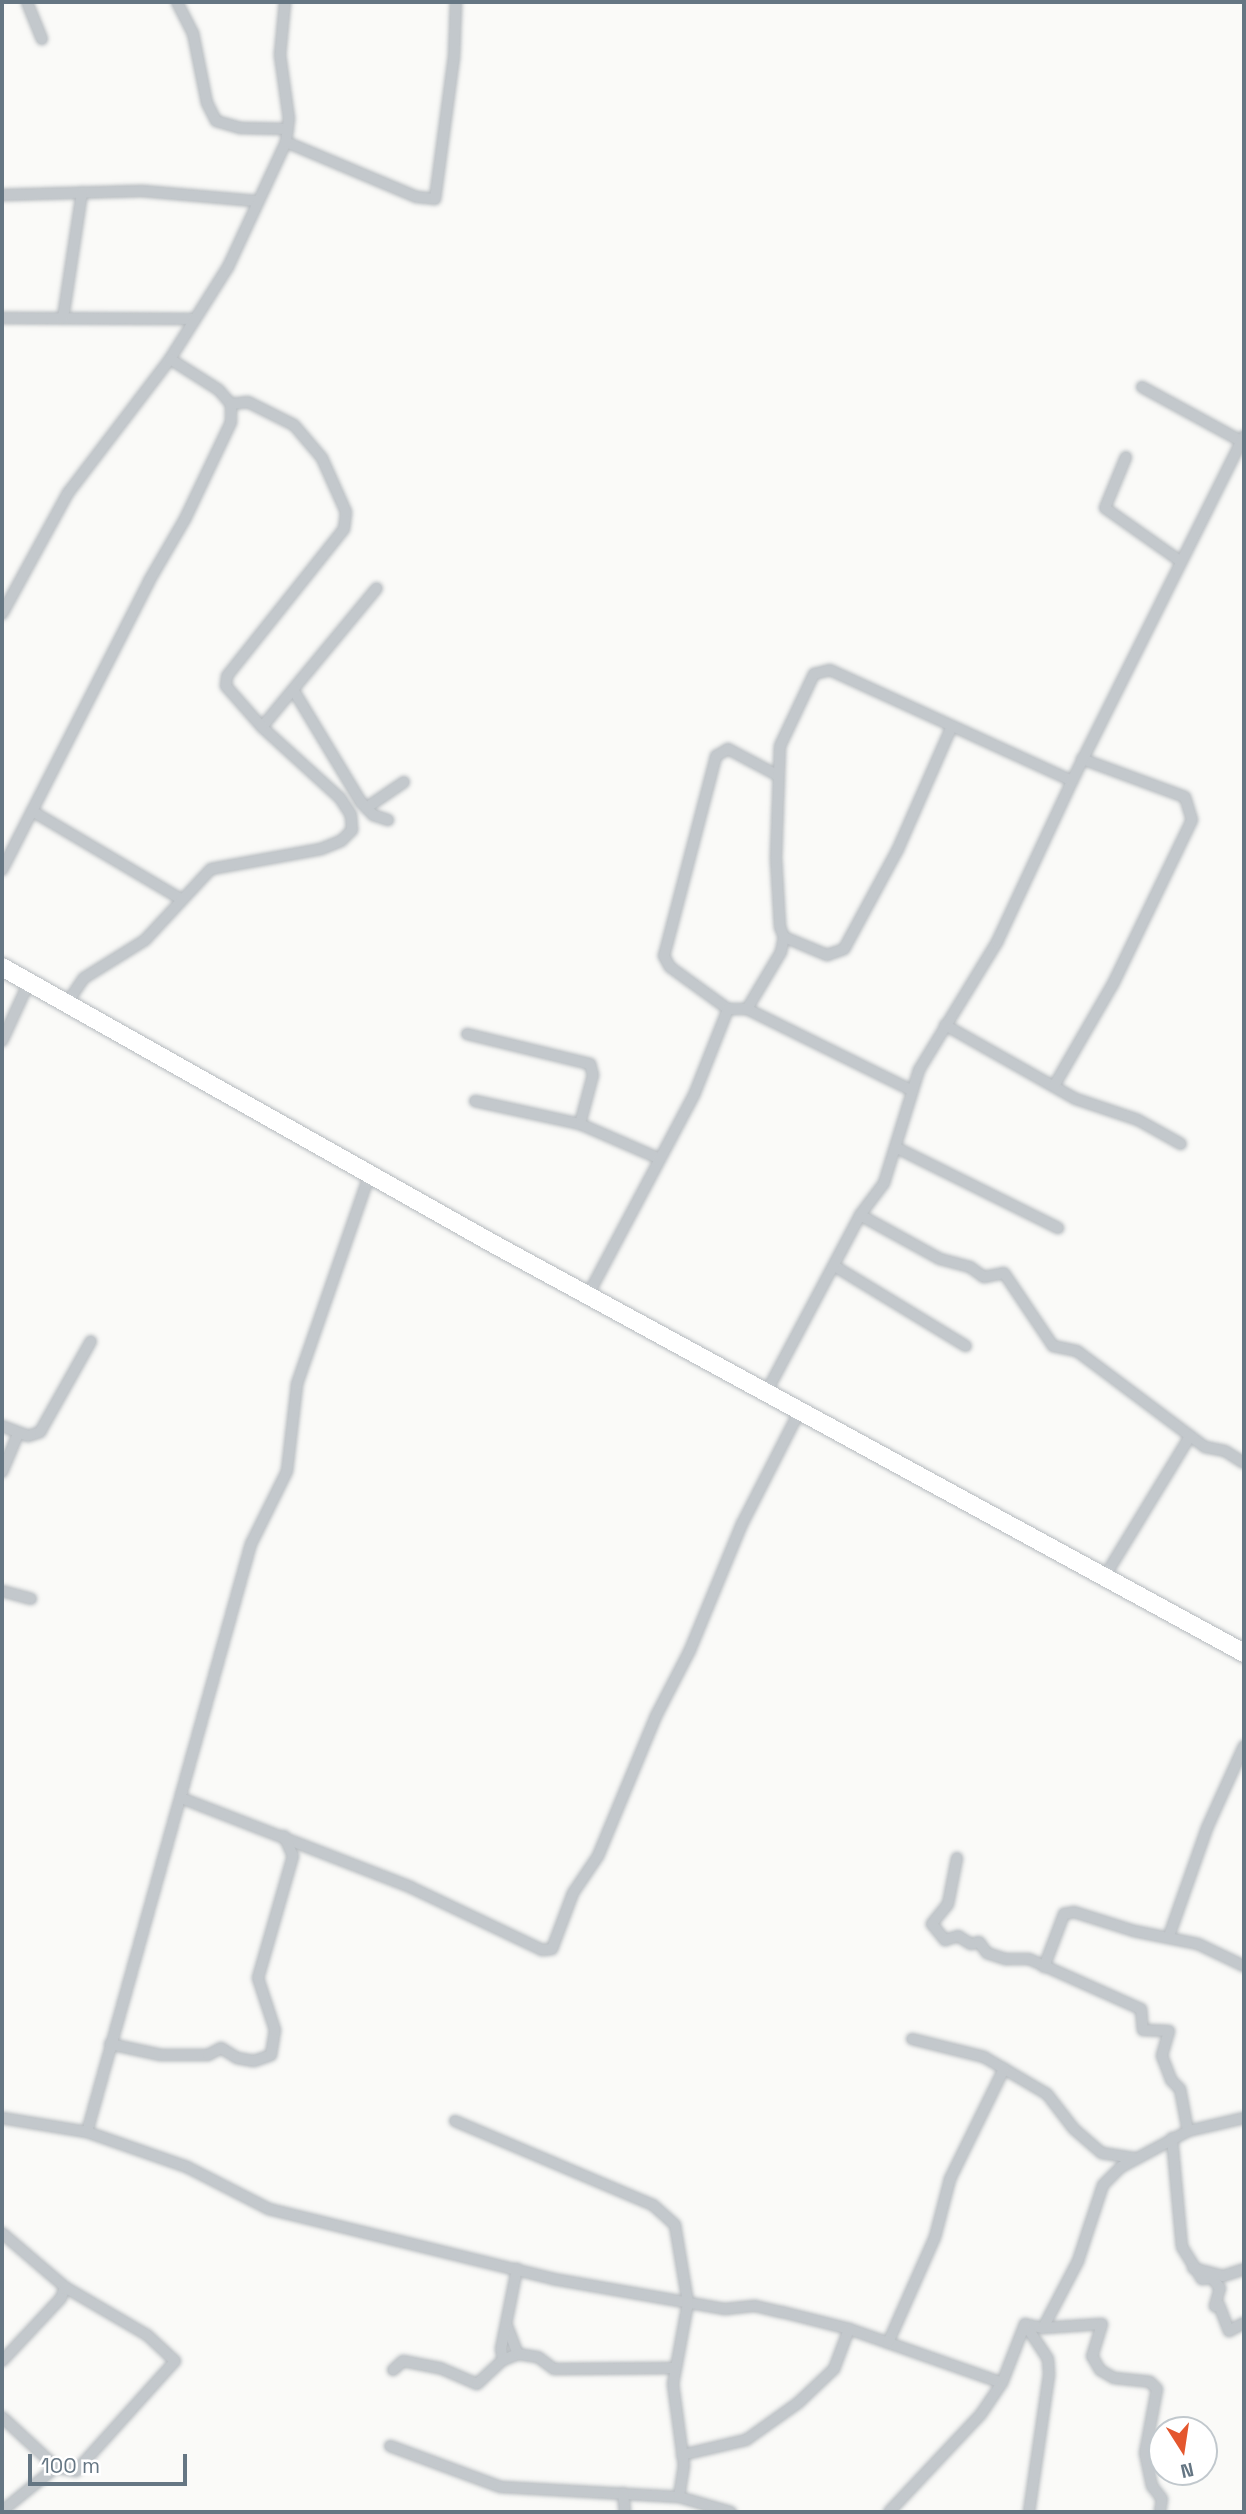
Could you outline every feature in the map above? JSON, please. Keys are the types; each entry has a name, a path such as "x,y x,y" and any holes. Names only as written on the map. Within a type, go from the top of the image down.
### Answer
{"main road":[{"path":"2,967 588,1295 1244,1653"}],"street":[{"path":"27,2 42,39"},
{"path":"177,2 193,33 206,103 216,121 241,128 288,129"},
{"path":"2,614 68,493 170,359 228,267 285,142 288,129 280,55 285,2"},
{"path":"285,142 417,197 435,199 454,57 456,2"},
{"path":"2,195 82,192 197,193 256,201"},
{"path":"64,318 82,192"},
{"path":"3,315 195,319"},
{"path":"2,870 149,581 186,519 231,422 231,404 219,390 170,359"},
{"path":"767,1391 836,1267 860,1214 884,1183 897,1148 911,1090 945,1025 997,942 1082,760 1243,438 1142,387"},
{"path":"67,1003 84,978 145,940 211,869 321,849 352,830 351,815 341,798 262,727 226,686 227,676 344,528 345,512 322,458 294,425 248,402 231,404"},
{"path":"1126,457 1105,508 1180,561"},
{"path":"262,727 377,588"},
{"path":"747,1009 785,937 777,891 777,775 788,720 818,670 830,670 951,728 1072,781"},
{"path":"294,691 366,808 388,820"},
{"path":"785,937 827,955 844,949 898,849 951,728"},
{"path":"777,775 728,749 716,756 664,956 670,967 728,1009 747,1009 911,1090"},
{"path":"1054,1086 1113,984 1192,820 1185,797 1082,760"},
{"path":"366,808 404,782"},
{"path":"32,811 181,899"},
{"path":"2,1041 29,982"},
{"path":"588,1295 658,1158 694,1095 728,1009"},
{"path":"945,1025 1076,1099 1138,1120 1181,1144"},
{"path":"467,1034 590,1064 593,1075 580,1124"},
{"path":"475,1101 580,1124 658,1158"},
{"path":"897,1148 1058,1228"},
{"path":"87,2132 251,1544 287,1471 297,1384 370,1173"},
{"path":"860,1214 940,1259 970,1267 984,1276 1004,1273 1052,1346 1077,1351 1190,1436 1242,1458"},
{"path":"836,1267 966,1346"},
{"path":"2,1426 18,1434 40,1432 91,1341"},
{"path":"181,1798 284,1836 481,1917 542,1950 552,1949 573,1893 598,1856 656,1716 690,1650 742,1524 800,1410"},
{"path":"2,1472 18,1434"},
{"path":"1105,1576 1190,1436"},
{"path":"2,1591 32,1599"},
{"path":"1169,1936 1207,1828 1244,1746"},
{"path":"110,2044 161,2054 208,2055 221,2048 237,2058 254,2061 271,2055 275,2030 258,1978 293,1856 284,1836"},
{"path":"957,1858 948,1904 932,1924 945,1940 958,1936 971,1944 979,1942 987,1952 1006,1959 1029,1959 1141,2009 1143,2029 1169,2031 1162,2056 1171,2080 1180,2089 1188,2131"},
{"path":"1044,1967 1068,1912 1169,1936 1244,1966"},
{"path":"912,2039 965,2050 1004,2069 1047,2094 1074,2129 1102,2153 1134,2158"},
{"path":"888,2343 936,2237 950,2179 1004,2069"},
{"path":"2,2118 87,2132 195,2171 269,2209 517,2269 724,2309 755,2306 849,2329 1002,2383"},
{"path":"1043,2328 1078,2261 1103,2185 1134,2158 1172,2138 1188,2131 1244,2118"},
{"path":"455,2121 602,2181 668,2215 675,2225 688,2303 684,2340 674,2368 673,2408 681,2455 679,2497"},
{"path":"1172,2138 1176,2217 1182,2247 1193,2267 1220,2288 1215,2306 1219,2305 1229,2331 1244,2323"},
{"path":"2,2233 65,2287 147,2335 175,2361 76,2471 56,2467 2,2417"},
{"path":"1193,2267 1223,2276 1244,2269"},
{"path":"503,2360 500,2349 517,2269"},
{"path":"2,2361 61,2298 65,2287"},
{"path":"1025,2324 1043,2328 1102,2324 1092,2356 1100,2370 1114,2378 1150,2382 1157,2389 1145,2453 1152,2486 1162,2499 1160,2512"},
{"path":"889,2512 981,2414 1002,2383 1025,2324"},
{"path":"1025,2324 1048,2359 1049,2375 1029,2512"},
{"path":"507,2326 518,2354"},
{"path":"681,2455 740,2443 798,2403 834,2369 849,2329"},
{"path":"393,2371 403,2361 440,2368 477,2384 503,2360 518,2354 538,2357 554,2369 674,2368"},
{"path":"390,2446 500,2487 679,2497 731,2512"},
{"path":"2,2511 56,2467"},
{"path":"623,2493 625,2512"}]}
